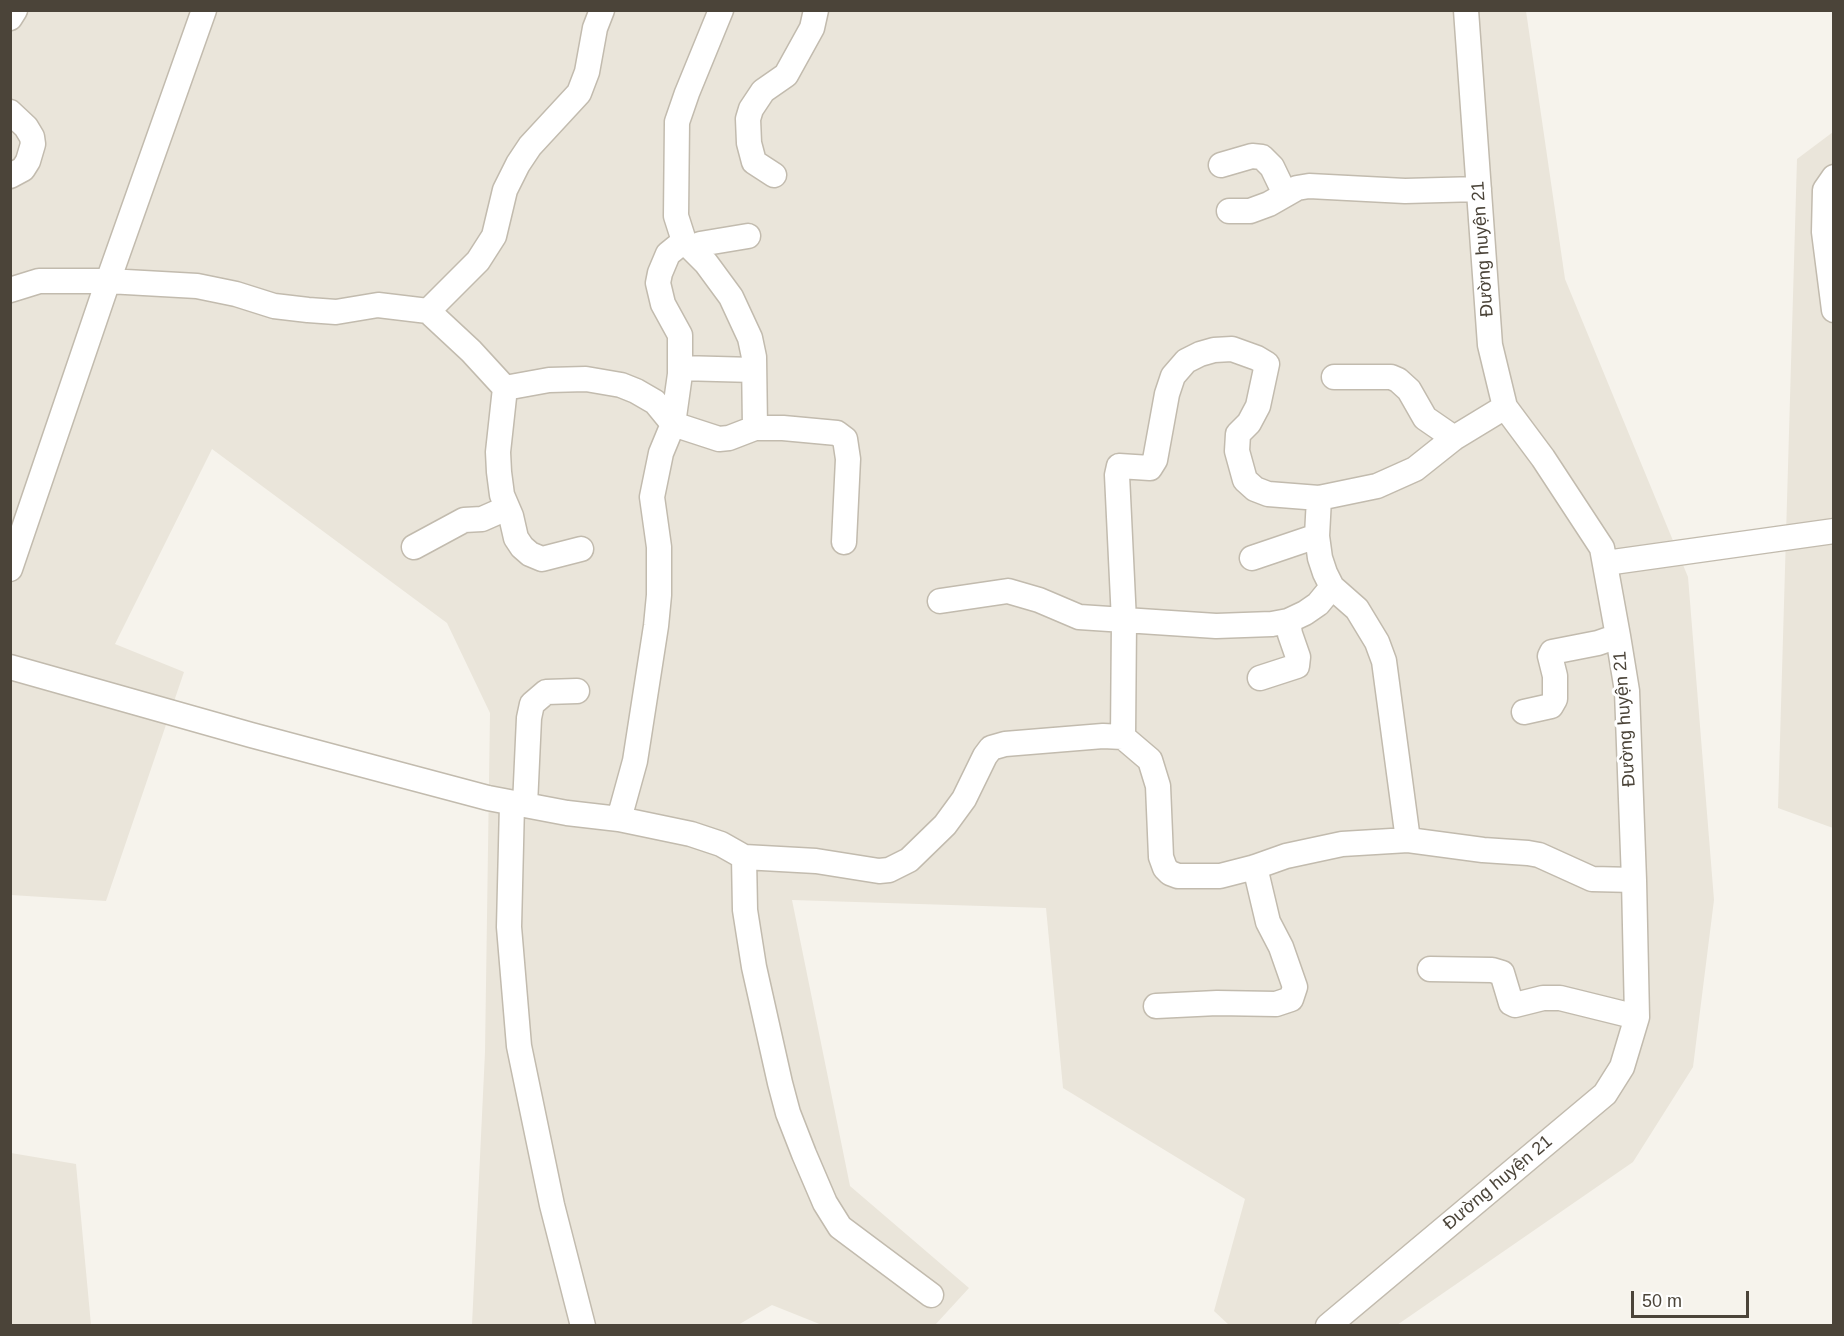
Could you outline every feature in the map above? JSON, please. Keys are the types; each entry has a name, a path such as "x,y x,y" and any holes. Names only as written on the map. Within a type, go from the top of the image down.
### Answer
{"street":[{"path":"10,18 15,10"},
{"path":"10,569 108,281 204,10"},
{"path":"428,311 478,261 494,236 505,190 518,164 530,146 579,93 587,72 595,28 602,10"},
{"path":"721,10 677,122 676,216 689,245 731,297 746,327 750,338 754,370 755,428"},
{"path":"774,174 754,162 749,142 748,119 751,109 763,91 786,75 812,28 816,10"},
{"name":"Đường huyện 21","path":"1328,1326 1605,1094 1622,1067 1637,1017 1627,691 1606,563 1602,548 1543,458 1505,406 1491,345 1466,10"},
{"path":"10,112 26,127 33,144 23,168 10,176"},
{"path":"1221,165 1252,156 1262,157 1272,167 1284,194"},
{"path":"1833,177 1825,190 1824,232 1833,310"},
{"path":"1229,211 1250,211 1269,204 1297,188 1309,186 1386,190 1479,189"},
{"path":"619,819 635,760 656,626 659,595 659,547 652,497 661,453 673,424 677,407 680,368 680,334 663,304 658,283 660,273 668,254 689,245 748,236"},
{"path":"10,290 39,281 108,281 197,286 236,294 274,306 308,310 336,312 378,305 428,311 505,387 498,452 502,495 516,538 522,548 542,559 582,549"},
{"path":"1123,737 1124,621 1117,475 1119,466 1150,468 1155,460 1167,394 1173,376 1186,361 1214,350 1232,349 1267,364 1258,406 1249,423 1238,435 1237,451 1245,480 1255,489 1268,494 1319,498 1377,486 1399,478 1505,406"},
{"path":"680,368 754,370"},
{"path":"1334,377 1391,377 1398,380 1409,390 1425,418 1455,438"},
{"path":"505,387 549,380 586,379 621,385 655,402 673,424 719,439 729,438 755,428 837,433 844,439 848,459 844,542"},
{"path":"1319,498 1317,536 1320,558 1332,587 1357,609 1377,642 1384,661 1408,840"},
{"path":"414,547 464,520 482,519 507,508"},
{"path":"1606,563 1833,531"},
{"path":"1252,558 1317,536"},
{"path":"940,602 1008,591 1039,600 1079,617 1216,626 1272,624 1288,621 1305,613 1318,604 1332,587"},
{"path":"1260,678 1297,666 1298,657 1288,621"},
{"path":"1524,712 1551,706 1555,699 1555,676 1550,656 1552,652 1598,643 1618,636"},
{"path":"10,667 251,735 519,804 619,819 707,838 744,857 816,861 871,871 889,870 909,860 945,825 964,799 985,756 997,745 1065,738 1123,737 1146,755 1153,766 1158,786 1161,857 1165,868 1170,873 1189,877 1220,876 1286,856 1342,844 1408,840 1483,850 1528,853 1539,855 1592,879 1634,880"},
{"path":"577,691 546,692 532,704 519,804 509,927 519,1046 552,1205 583,1326"},
{"path":"744,857 746,910 754,967 788,1113 804,1154 825,1203 840,1227 931,1295"},
{"path":"1156,1006 1217,1003 1276,1004 1291,999 1295,987 1281,947 1268,922 1255,867"},
{"path":"1430,969 1492,970 1502,973 1513,1005 1543,998 1560,998 1637,1017"}],"shaded area":[{"path":"10,11 1526,11 1565,279 1688,577 1714,900 1693,1067 1633,1162 1397,1325 1229,1325 1214,1311 1245,1199 1063,1088 1046,908 792,900 850,1186 969,1288 935,1325 822,1325 772,1305 738,1325 472,1325 485,1052 490,713 447,623 212,449 115,644 184,672 106,901 11,895"},
{"path":"1833,132 1833,828 1778,808 1797,159"},
{"path":"11,1153 76,1164 91,1325 11,1325"}]}
